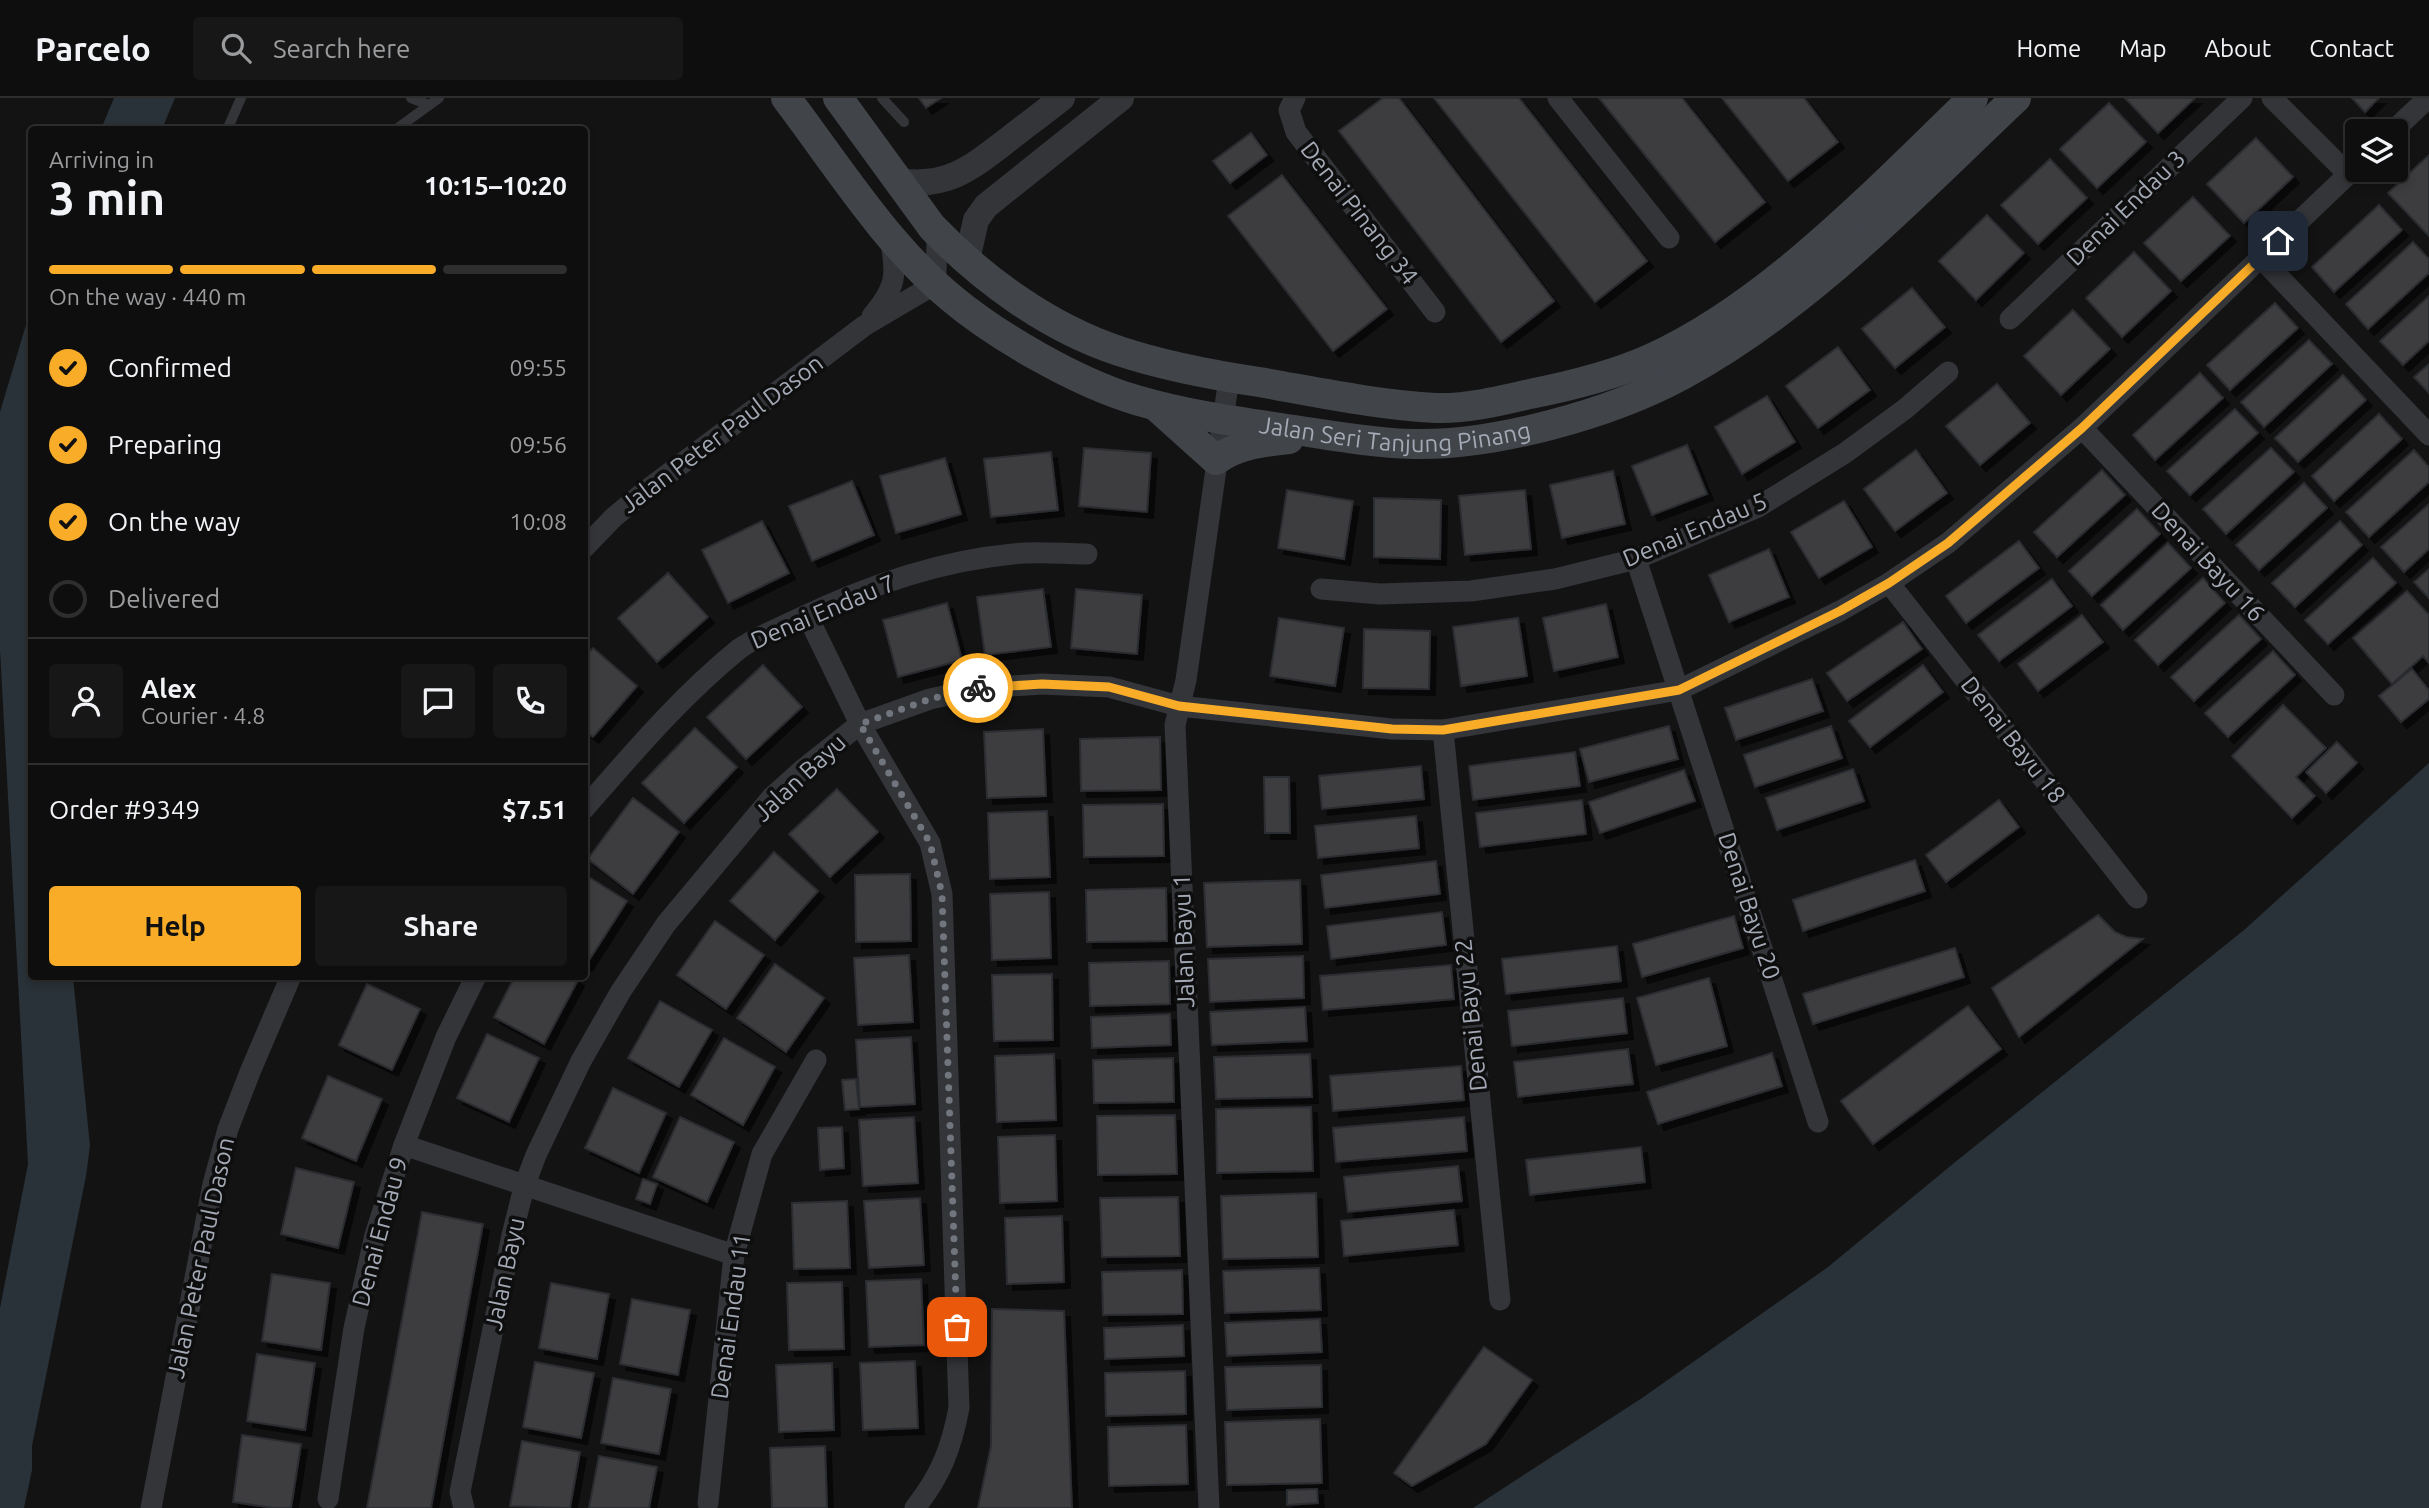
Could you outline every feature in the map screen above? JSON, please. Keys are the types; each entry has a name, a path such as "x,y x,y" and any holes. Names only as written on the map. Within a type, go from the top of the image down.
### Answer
{"main road":[{"name":"Jalan Seri Tanjung Pinang","path":"786,98 890,235 932,281 961,305 1051,363 1094,384 1155,405 1223,419 1413,444 1481,439 1576,418 1630,400 1681,376 1774,316 1849,255 2015,98"},
{"name":"Jalan Seri Tanjung Pinang","path":"838,98 932,227 967,260 1026,305 1073,331 1118,351 1229,378 1438,408 1495,401 1604,376 1650,359 1706,328 1766,286 1830,234 1973,98"},
{"path":"1155,405 1216,460 1248,444 1325,434"}],"street":[{"path":"900,181 933,182 962,173 1062,98"},
{"path":"967,260 976,220 986,205 1121,98"},
{"path":"1558,98 1669,238"},
{"name":"Denai Endau 3","path":"2010,319 2242,98"},
{"path":"2272,98 2345,163"},
{"path":"2406,119 2428,98"},
{"name":"Denai Pinang 34","path":"1292,104 1296,132 1435,312"},
{"name":"Jalan Bayu","path":"462,1500 512,1235 524,1186 536,1155 582,1061 621,991 666,924 772,797 860,724 930,699 980,688 1017,685 1109,687 1179,706 1392,729 1443,730 1679,690 1840,611 1889,583 1948,543 2082,428 2345,178"},
{"path":"932,227 938,254 932,281"},
{"name":"Jalan Peter Paul Dason","path":"864,326 886,299 893,285 895,273 890,235"},
{"path":"2261,258 2429,435"},
{"name":"Jalan Peter Paul Dason","path":"588,544 639,496 864,326 916,297 932,281"},
{"name":"Denai Endau 5","path":"1321,589 1380,594 1471,591 1555,579 1636,559 1758,507 1845,453 1905,409 1948,372"},
{"name":"Jalan Bayu 1","path":"1209,1508 1175,725 1186,680 1229,378"},
{"name":"Denai Bayu 16","path":"2082,428 2334,695"},
{"name":"Denai Endau 7","path":"588,804 652,732 742,647 875,586 951,563 1014,554 1087,554"},
{"name":"Denai Bayu 20","path":"1636,559 1818,1122"},
{"name":"Denai Bayu 18","path":"1889,583 2137,898"},
{"path":"807,615 860,724 930,843 942,894 960,1408 952,1445 937,1479 915,1508"},
{"name":"Denai Bayu 22","path":"1443,730 1500,1300"},
{"name":"Jalan Peter Paul Dason","path":"150,1508 213,1184 228,1129 289,980"},
{"name":"Denai Endau 9","path":"328,1499 354,1328 375,1235 404,1145 446,1037 474,980"},
{"name":"Denai Endau 11","path":"708,1503 734,1255 762,1154 816,1060"},
{"path":"404,1145 734,1255"}],"lane":[{"path":"229,126 241,98"},
{"path":"411,98 429,105"},
{"path":"400,126 439,98"},
{"path":"882,98 904,122"}],"shaded area":[{"path":"114,98 175,98 163,126 102,126"},
{"path":"28,318 28,980 73,980 90,1146 32,1446 32,1470 24,1508 0,1508 0,1308 28,1164 0,650 0,412"},
{"path":"2429,763 2429,1508 1473,1508 1642,1398 1828,1267 2244,930"}],"building":[{"path":"919,98 941,98 926,108"},
{"path":"1383,98 1399,98 1554,301 1501,342 1339,131"},
{"path":"1434,98 1519,98 1647,261 1595,302"},
{"path":"1599,98 1682,98 1765,202 1715,242"},
{"path":"1722,98 1804,98 1838,142 1788,181"},
{"path":"2125,98 2195,98 2158,133"},
{"path":"2352,98 2379,98 2365,112"},
{"path":"2109,103 2146,142 2097,188 2060,149"},
{"path":"1251,133 1267,155 1230,183 1213,161"},
{"path":"2256,138 2293,177 2244,223 2207,184"},
{"path":"2429,155 2429,236 2388,193 2400,182 2408,182 2408,174"},
{"path":"2050,159 2087,198 2038,244 2001,205"},
{"path":"1282,175 1387,309 1333,351 1228,216"},
{"path":"2193,197 2230,236 2181,281 2144,243"},
{"path":"2379,205 2402,230 2334,292 2312,267"},
{"path":"1987,215 2024,253 1976,300 1939,261"},
{"path":"2413,242 2429,259 2429,273 2368,329 2346,304"},
{"path":"2134,252 2171,291 2122,337 2086,298"},
{"path":"1912,288 1945,327 1895,368 1862,329"},
{"path":"2429,296 2429,341 2403,365 2380,341"},
{"path":"2275,303 2298,328 2230,390 2207,365"},
{"path":"2073,310 2110,349 2061,395 2024,356"},
{"path":"2309,340 2332,364 2264,427 2241,402"},
{"path":"1838,347 1870,390 1818,428 1786,386"},
{"path":"2429,364 2429,393 2414,377"},
{"path":"2200,373 2223,398 2155,460 2133,435"},
{"path":"2343,375 2366,400 2298,462 2275,438"},
{"path":"1997,384 2030,423 1980,465 1946,426"},
{"path":"1767,396 1795,442 1742,474 1715,427"},
{"path":"2235,409 2258,433 2190,495 2167,471"},
{"path":"2379,414 2402,439 2334,501 2312,476"},
{"path":"1687,445 1707,494 1652,515 1632,466"},
{"path":"1084,448 1151,453 1147,512 1079,506"},
{"path":"2271,448 2294,472 2226,534 2203,509"},
{"path":"1916,450 1947,493 1895,531 1864,489"},
{"path":"2414,450 2429,467 2429,482 2369,537 2346,512"},
{"path":"1051,452 1058,510 991,517 984,459"},
{"path":"945,458 961,514 896,533 880,476"},
{"path":"2102,470 2125,495 2057,557 2034,532"},
{"path":"1613,471 1625,524 1562,538 1550,485"},
{"path":"852,481 874,535 812,561 789,506"},
{"path":"2304,483 2327,508 2259,570 2236,545"},
{"path":"1287,490 1353,501 1344,559 1278,548"},
{"path":"1525,490 1531,549 1465,555 1459,496"},
{"path":"1374,498 1441,500 1440,559 1374,557"},
{"path":"1844,501 1872,547 1819,578 1791,532"},
{"path":"2429,504 2429,549 2404,572 2381,547"},
{"path":"2137,509 2160,534 2092,596 2069,571"},
{"path":"762,521 789,573 728,603 702,550"},
{"path":"2340,521 2362,545 2295,607 2272,583"},
{"path":"2019,541 2039,568 1966,623 1946,596"},
{"path":"2168,543 2191,568 2123,630 2101,605"},
{"path":"1769,549 1789,597 1729,622 1709,575"},
{"path":"2373,558 2396,583 2328,644 2305,620"},
{"path":"2429,569 2429,598 2414,582"},
{"path":"668,573 708,617 657,662 618,618"},
{"path":"2203,578 2225,603 2158,665 2135,640"},
{"path":"2052,579 2072,606 1999,661 1978,635"},
{"path":"1043,589 1051,647 985,655 977,597"},
{"path":"1076,589 1142,595 1137,654 1071,648"},
{"path":"2407,591 2429,615 2429,663 2423,656 2392,684 2353,638"},
{"path":"947,603 962,660 898,677 883,620"},
{"path":"1606,604 1618,657 1554,671 1543,618"},
{"path":"2082,615 2103,642 2038,691 2018,664"},
{"path":"2239,615 2261,639 2194,701 2171,677"},
{"path":"1279,618 1344,628 1335,686 1270,676"},
{"path":"1518,618 1527,676 1461,686 1453,627"},
{"path":"1903,622 1922,649 1847,701 1827,673"},
{"path":"1364,629 1430,631 1429,689 1363,688"},
{"path":"593,648 637,686 593,737 588,733 588,653"},
{"path":"2273,651 2295,675 2228,737 2205,713"},
{"path":"763,665 802,707 746,759 707,717"},
{"path":"1923,665 1943,692 1870,747 1849,721"},
{"path":"2412,669 2429,690 2429,699 2401,722 2379,696"},
{"path":"1812,679 1823,711 1736,740 1725,708"},
{"path":"2283,705 2326,748 2296,777 2315,796 2292,818 2232,756"},
{"path":"1669,726 1678,759 1589,782 1580,749"},
{"path":"1831,726 1842,758 1755,787 1744,755"},
{"path":"695,728 737,767 684,823 642,783"},
{"path":"1043,729 1046,796 987,798 984,732"},
{"path":"1160,737 1161,790 1081,791 1080,739"},
{"path":"2337,742 2357,763 2326,793 2306,772"},
{"path":"1575,752 1580,786 1473,800 1469,766"},
{"path":"1421,766 1424,799 1322,809 1319,776"},
{"path":"1853,769 1864,801 1777,830 1766,798"},
{"path":"1684,770 1695,801 1600,833 1589,802"},
{"path":"1264,777 1289,777 1290,833 1265,833"},
{"path":"837,789 878,832 830,877 789,834"},
{"path":"633,798 679,832 633,894 588,859"},
{"path":"1582,800 1586,834 1480,847 1476,813"},
{"path":"1999,800 2019,827 1946,882 1926,855"},
{"path":"1163,804 1164,856 1084,857 1083,805"},
{"path":"1047,811 1050,877 990,879 988,813"},
{"path":"1416,816 1419,848 1318,858 1315,826"},
{"path":"774,852 818,891 775,940 730,901"},
{"path":"1915,860 1925,891 1803,931 1793,900"},
{"path":"1436,861 1440,894 1325,908 1321,875"},
{"path":"910,874 911,941 856,942 855,875"},
{"path":"588,877 627,901 588,962"},
{"path":"1300,880 1302,944 1207,947 1204,883"},
{"path":"1166,888 1167,941 1087,942 1086,890"},
{"path":"1049,892 1051,958 992,960 990,894"},
{"path":"1442,912 1446,945 1331,959 1327,926"},
{"path":"2098,915 2115,932 2126,937 2143,939 2019,1037 1992,988"},
{"path":"1734,916 1743,948 1642,977 1633,944"},
{"path":"715,921 764,955 726,1009 677,975"},
{"path":"1617,946 1621,981 1506,994 1502,959"},
{"path":"1955,948 1964,977 1813,1024 1803,994"},
{"path":"909,955 913,1022 858,1025 854,958"},
{"path":"1303,956 1304,998 1210,1002 1208,959"},
{"path":"1169,961 1170,1004 1090,1006 1089,963"},
{"path":"775,964 824,998 786,1052 737,1018"},
{"path":"1451,965 1454,999 1323,1010 1320,976"},
{"path":"1052,974 1053,1040 994,1041 992,975"},
{"path":"1709,978 1727,1046 1656,1065 1637,998"},
{"path":"513,980 578,980 544,1044 494,1017"},
{"path":"367,984 420,1009 392,1070 339,1045"},
{"path":"1623,998 1627,1033 1512,1046 1508,1011"},
{"path":"660,1001 712,1030 679,1087 628,1058"},
{"path":"1968,1006 2001,1049 1873,1144 1841,1101"},
{"path":"1305,1007 1307,1041 1212,1045 1210,1012"},
{"path":"1170,1014 1171,1045 1092,1048 1091,1017"},
{"path":"487,1034 539,1058 509,1122 457,1098"},
{"path":"911,1037 915,1104 860,1107 856,1040"},
{"path":"724,1038 775,1067 743,1125 691,1095"},
{"path":"1628,1049 1633,1084 1518,1097 1514,1062"},
{"path":"1772,1053 1782,1086 1658,1124 1647,1092"},
{"path":"1054,1054 1056,1120 997,1122 995,1056"},
{"path":"1310,1054 1312,1097 1216,1099 1214,1057"},
{"path":"1173,1058 1174,1102 1094,1103 1093,1060"},
{"path":"1461,1066 1464,1100 1333,1111 1330,1076"},
{"path":"328,1076 382,1099 356,1161 302,1138"},
{"path":"856,1079 859,1109 845,1110 842,1080"},
{"path":"613,1088 666,1113 639,1173 585,1148"},
{"path":"1311,1107 1313,1171 1217,1173 1216,1109"},
{"path":"1175,1115 1177,1174 1098,1175 1097,1116"},
{"path":"680,1117 734,1142 707,1202 653,1177"},
{"path":"914,1117 918,1183 863,1186 859,1120"},
{"path":"1464,1117 1467,1151 1336,1162 1333,1128"},
{"path":"842,1127 844,1168 820,1170 818,1128"},
{"path":"1055,1135 1057,1201 1000,1203 998,1137"},
{"path":"1641,1147 1645,1182 1530,1195 1526,1160"},
{"path":"1458,1166 1462,1201 1348,1212 1344,1177"},
{"path":"296,1168 354,1182 338,1248 281,1234"},
{"path":"643,1179 657,1184 650,1204 636,1199"},
{"path":"1316,1193 1318,1257 1223,1259 1221,1196"},
{"path":"1178,1197 1180,1256 1102,1257 1100,1198"},
{"path":"920,1198 924,1265 869,1268 864,1201"},
{"path":"847,1201 850,1268 794,1269 792,1203"},
{"path":"1454,1210 1458,1245 1344,1256 1341,1221"},
{"path":"422,1212 483,1224 431,1508 367,1508"},
{"path":"1062,1216 1064,1282 1007,1284 1005,1218"},
{"path":"1319,1268 1321,1310 1225,1313 1223,1271"},
{"path":"1182,1270 1183,1314 1103,1315 1102,1272"},
{"path":"272,1274 330,1283 321,1350 262,1341"},
{"path":"921,1279 924,1345 869,1347 866,1281"},
{"path":"842,1282 844,1349 789,1350 787,1283"},
{"path":"551,1283 609,1294 597,1359 539,1348"},
{"path":"632,1299 690,1310 678,1375 620,1364"},
{"path":"992,1309 1064,1311 1072,1508 978,1508 991,1446"},
{"path":"1320,1319 1322,1352 1227,1356 1225,1323"},
{"path":"1183,1325 1184,1356 1105,1359 1104,1328"},
{"path":"1484,1347 1532,1380 1486,1444 1412,1486 1394,1473"},
{"path":"257,1354 315,1363 305,1430 247,1421"},
{"path":"915,1361 918,1428 863,1430 860,1363"},
{"path":"535,1362 594,1373 581,1438 523,1427"},
{"path":"832,1363 834,1430 779,1432 776,1365"},
{"path":"1321,1365 1322,1407 1227,1410 1225,1367"},
{"path":"1185,1371 1186,1414 1106,1416 1105,1373"},
{"path":"613,1378 671,1389 659,1454 601,1443"},
{"path":"1320,1419 1322,1483 1227,1485 1225,1422"},
{"path":"1186,1425 1188,1484 1109,1486 1108,1427"},
{"path":"242,1435 301,1444 291,1508 233,1502"},
{"path":"522,1441 580,1452 570,1508 510,1506"},
{"path":"825,1446 827,1508 772,1508 770,1448"},
{"path":"599,1456 657,1467 649,1508 589,1508"},
{"path":"1317,1489 1318,1503 1287,1505 1287,1490"}],"way so far":[{"path":"957,1327 942,894 930,843 860,724 930,699 978,688"}],"route":[{"path":"978,688 1042,684 1109,687 1179,706 1392,729 1443,730 1679,690 1840,611 1889,583 1948,543 2082,428 2278,241"}]}
